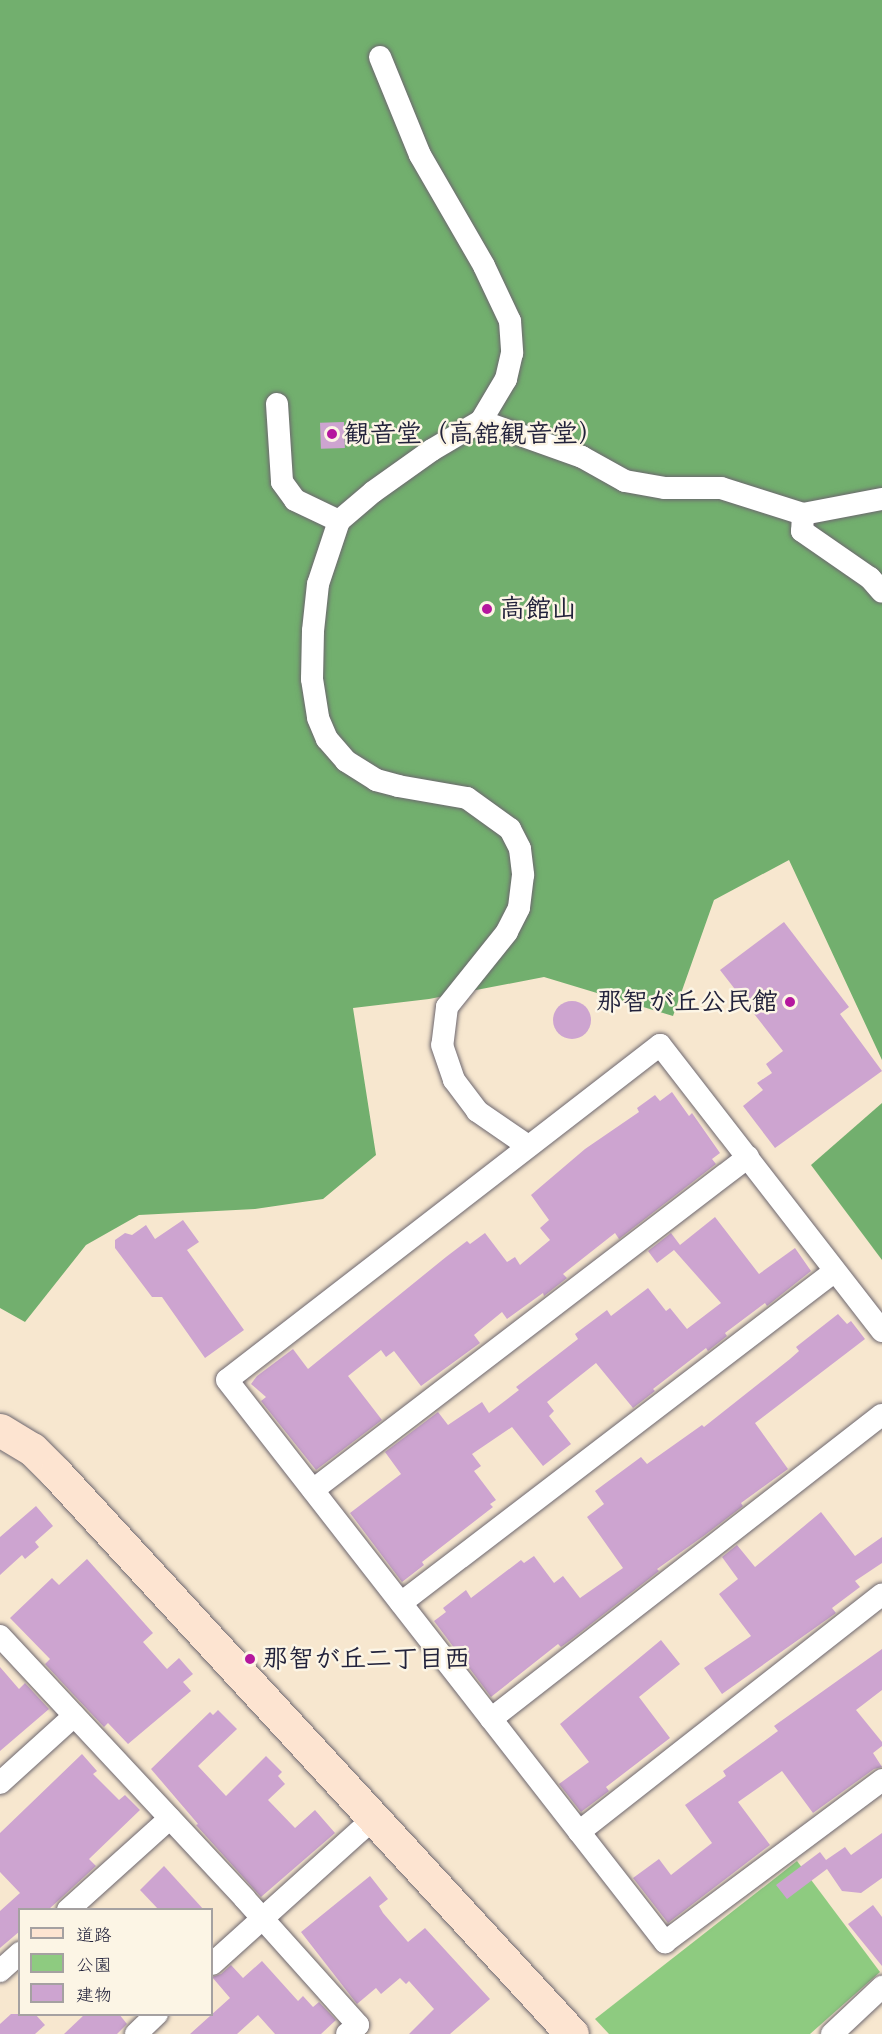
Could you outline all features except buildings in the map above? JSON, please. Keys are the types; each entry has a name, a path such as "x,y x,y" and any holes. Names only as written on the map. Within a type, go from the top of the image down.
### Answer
{"street":[{"path":"380,57 420,155 484,266 510,321 512,352 506,379 481,421 432,450 373,492 339,521 318,584 313,631 312,679 318,717 327,739 346,761 376,780 467,798 510,829 520,849 524,875 519,908 507,932 447,1007 442,1045 454,1080 477,1111 528,1146"},
{"path":"277,404 282,482 295,500 339,521"},
{"path":"481,421 582,457 625,481 664,489 721,488 803,514 882,499"},
{"path":"803,514 802,531 870,578 882,592"},
{"path":"882,1331 660,1045 227,1380 665,1942 882,1780"},
{"path":"313,1490 748,1157"},
{"path":"401,1604 835,1271"},
{"path":"491,1719 882,1415"},
{"path":"0,1430 32,1449 56,1473 572,2034"},
{"path":"579,1832 882,1594"},
{"path":"0,1636 262,1917 358,2025 347,2034"},
{"path":"0,1783 74,1716"},
{"path":"70,1908 170,1818"},
{"path":"213,1963 373,1820"},
{"path":"0,1971 18,1955"},
{"path":"832,2034 882,1987"},
{"path":"136,2034 155,2016"}],"green space":[{"path":"0,0 882,0 882,1060 789,860 714,900 673,1016 544,977 429,999 353,1008 376,1155 323,1199 255,1209 139,1215 86,1245 25,1322 0,1308"},
{"path":"882,1103 882,1260 811,1165"},
{"path":"797,1861 880,1972 810,2034 609,2034 595,2019"}],"place":[{"name":"観音堂（高舘観音堂）","path":"332,434"},
{"name":"高館山","path":"487,609"},
{"name":"那智が丘公民館","path":"790,1002"},
{"name":"那智が丘二丁目西","path":"250,1659"}]}
